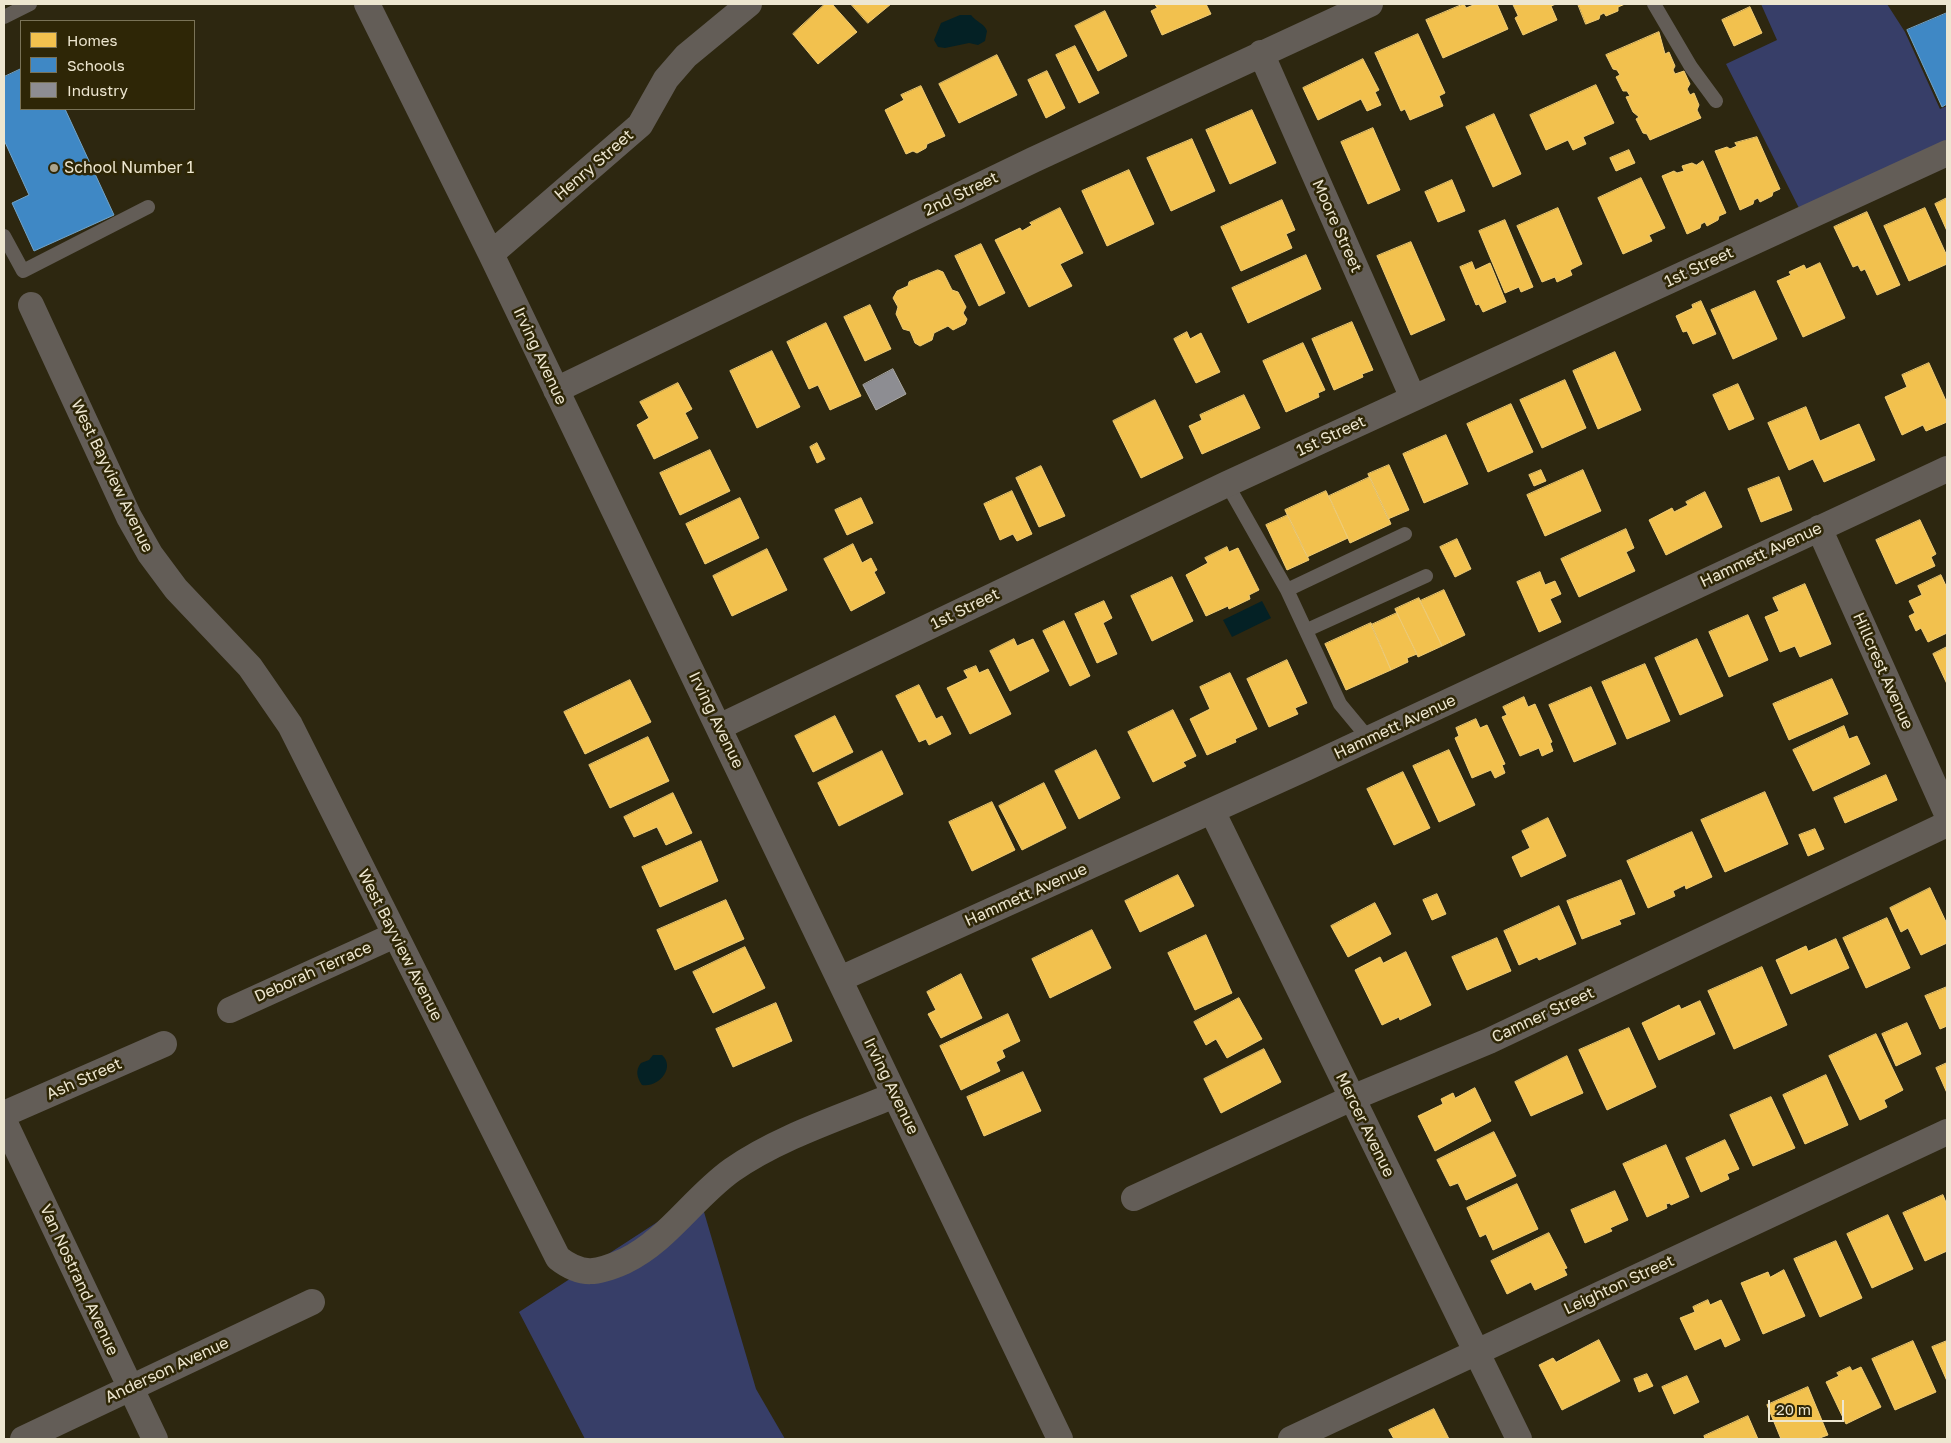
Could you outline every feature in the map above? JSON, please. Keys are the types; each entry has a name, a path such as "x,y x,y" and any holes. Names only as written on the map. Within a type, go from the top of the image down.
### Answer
{"street":[{"name":"Irving Avenue","path":"367,4 491,254 1060,1439"},
{"name":"Henry Street","path":"491,254 640,126 666,79 686,56 749,4"},
{"name":"2nd Street","path":"556,390 1261,53 1370,4"},
{"name":"Moore Street","path":"1261,53 1413,398"},
{"name":"1st Street","path":"719,727 1228,484 1947,152"},
{"name":"West Bayview Avenue","path":"31,305 129,517 150,554 176,589 250,667 276,702 294,734 558,1258 571,1269 586,1272 599,1271 626,1261 652,1244 702,1194 733,1170 772,1147 895,1095"},
{"name":"Hammett Avenue","path":"840,979 1369,739 1947,469"},
{"name":"Hillcrest Avenue","path":"1819,528 1947,814"},
{"name":"Mercer Avenue","path":"1212,811 1519,1439"},
{"name":"Camner Street","path":"1134,1198 1352,1098 1489,1041 1947,824"},
{"name":"Deborah Terrace","path":"230,1010 395,935"},
{"name":"Ash Street","path":"4,1114 164,1044"},
{"name":"Van Nostrand Avenue","path":"4,1121 155,1439"},
{"name":"Leighton Street","path":"1291,1439 1947,1132"},
{"name":"Anderson Avenue","path":"22,1439 312,1302"}],"lane":[{"path":"4,17 30,4"},
{"path":"1654,4 1691,67 1716,100"},
{"path":"4,236 23,271 148,207"},
{"path":"1228,484 1287,590 1340,704 1369,739"},
{"path":"1287,590 1405,534"},
{"path":"1307,630 1426,576"}],"shaded area":[{"path":"1761,4 1887,4 1905,32 1940,109 1947,106 1947,140 1800,210 1726,64 1777,40"},
{"path":"960,15 971,15 984,26 987,31 985,41 978,45 969,43 945,48 938,47 934,40 941,23"},
{"path":"1262,601 1271,618 1232,637 1223,620"},
{"path":"653,1055 662,1055 666,1060 666,1071 654,1083 642,1085 638,1077 638,1068 641,1063 649,1060"},
{"path":"699,1195 756,1389 785,1439 585,1439 519,1312"}],"building: Homes":[{"path":"825,4 832,4 857,32 818,64 793,34"},
{"path":"851,4 891,4 868,23"},
{"path":"1155,4 1206,4 1211,14 1162,35 1151,11 1157,8"},
{"path":"1464,4 1466,8 1476,4 1497,4 1508,29 1443,58 1426,20"},
{"path":"1513,4 1556,4 1551,6 1557,20 1523,35 1515,18 1518,16"},
{"path":"1578,4 1625,4 1618,7 1618,11 1606,16 1604,13 1600,15 1599,19 1586,24"},
{"path":"1750,7 1762,33 1734,46 1722,20"},
{"path":"1105,11 1127,56 1098,71 1075,26"},
{"path":"1659,32 1665,54 1669,52 1675,66 1673,70 1675,74 1684,71 1690,84 1687,89 1690,95 1694,93 1699,105 1697,110 1701,118 1650,140 1647,134 1643,133 1636,119 1639,117 1633,112 1626,97 1630,96 1627,91 1623,91 1616,77 1620,75 1617,70 1613,69 1606,55"},
{"path":"1418,34 1445,93 1439,96 1443,106 1410,120 1405,109 1401,111 1375,53"},
{"path":"1075,46 1099,93 1079,103 1056,55"},
{"path":"997,55 1017,95 959,123 939,84"},
{"path":"1363,59 1379,90 1375,92 1381,105 1367,111 1361,99 1318,120 1303,88"},
{"path":"1047,71 1065,108 1046,118 1028,80"},
{"path":"1596,85 1614,123 1583,137 1586,144 1573,150 1568,140 1546,150 1530,115"},
{"path":"921,86 945,136 927,144 926,148 917,153 913,151 906,154 885,110 904,100 901,95"},
{"path":"1252,110 1276,163 1230,184 1206,130"},
{"path":"1494,114 1521,174 1493,187 1466,127"},
{"path":"1373,128 1400,190 1368,204 1341,142"},
{"path":"1757,137 1780,189 1773,192 1772,196 1760,202 1758,198 1754,200 1753,204 1740,210 1715,151 1727,147 1730,149 1737,146 1735,143"},
{"path":"1192,139 1215,191 1171,211 1147,158"},
{"path":"1629,150 1635,163 1616,171 1610,158"},
{"path":"1703,161 1726,213 1707,226 1705,222 1701,224 1700,228 1687,234 1662,176 1674,171 1677,173 1684,171 1682,166 1692,163 1696,165"},
{"path":"1129,170 1154,224 1107,246 1082,191"},
{"path":"1641,178 1665,228 1649,235 1652,241 1623,254 1598,198"},
{"path":"1452,180 1465,211 1438,222 1425,192"},
{"path":"1947,198 1947,231 1935,204"},
{"path":"1282,200 1295,230 1286,234 1292,248 1241,271 1221,227"},
{"path":"1060,208 1083,253 1060,264 1072,286 1029,307 995,240 1020,228 1022,231 1032,225 1030,223"},
{"path":"1558,208 1582,264 1570,270 1572,275 1557,282 1555,277 1542,282 1517,226"},
{"path":"1925,208 1947,256 1947,264 1909,281 1884,226"},
{"path":"1867,212 1900,285 1877,295 1865,269 1861,271 1858,265 1853,267 1834,227"},
{"path":"1505,220 1533,287 1521,292 1519,287 1505,293 1479,231"},
{"path":"1411,242 1445,320 1411,335 1377,256"},
{"path":"981,244 1005,293 979,306 955,256"},
{"path":"1306,255 1321,289 1248,323 1232,288"},
{"path":"1472,262 1475,270 1490,263 1506,302 1483,312 1479,304 1476,305 1460,267"},
{"path":"1820,263 1845,318 1803,337 1777,281 1791,275 1789,272 1804,265 1806,269"},
{"path":"938,270 943,272 952,290 958,292 966,307 963,313 967,319 965,324 953,330 948,326 934,333 932,340 920,346 915,343 910,331 903,329 896,314 898,307 893,298 897,291 908,286 909,282"},
{"path":"1755,291 1777,339 1733,359 1711,310"},
{"path":"1701,301 1716,334 1693,344 1687,331 1683,332 1676,316 1693,308 1692,305"},
{"path":"870,305 891,349 865,361 844,317"},
{"path":"1352,322 1373,370 1362,374 1363,377 1334,390 1312,339"},
{"path":"826,323 861,396 830,410 818,385 809,389 787,342"},
{"path":"1187,332 1190,339 1201,333 1220,372 1196,383 1174,339"},
{"path":"1303,343 1325,390 1318,393 1319,397 1286,412 1263,361"},
{"path":"772,351 800,407 757,428 730,371"},
{"path":"1615,352 1641,410 1598,429 1573,371"},
{"path":"1929,363 1947,403 1947,422 1926,431 1923,425 1902,435 1885,397 1907,387 1902,375"},
{"path":"1565,380 1586,428 1542,448 1520,400"},
{"path":"678,383 692,409 685,413 698,438 654,459 637,425 649,418 640,402"},
{"path":"1738,384 1754,419 1729,430 1713,395"},
{"path":"1244,395 1260,428 1202,454 1189,426 1202,420 1200,415"},
{"path":"1155,400 1183,458 1141,478 1113,421"},
{"path":"1511,404 1533,452 1488,472 1467,424"},
{"path":"1806,407 1820,441 1859,424 1875,460 1824,482 1813,459 1789,470 1768,423"},
{"path":"1446,435 1468,484 1424,503 1403,454"},
{"path":"817,443 825,459 817,463 810,447"},
{"path":"710,450 730,491 680,515 660,473"},
{"path":"1389,465 1409,510 1388,519 1368,474"},
{"path":"1041,466 1065,516 1039,527 1016,478"},
{"path":"1541,470 1546,481 1534,486 1529,475"},
{"path":"1583,470 1601,511 1545,536 1527,495"},
{"path":"1370,477 1391,524 1350,543 1329,496"},
{"path":"1779,477 1792,510 1761,522 1748,489"},
{"path":"1012,491 1032,534 1017,541 1013,534 1000,540 984,504"},
{"path":"1326,491 1348,538 1307,557 1285,510"},
{"path":"1705,492 1722,527 1666,555 1649,520 1672,508 1674,512 1688,505 1686,502"},
{"path":"740,498 759,538 705,564 686,524"},
{"path":"861,498 873,523 847,535 835,510"},
{"path":"1288,515 1309,560 1287,570 1266,525"},
{"path":"1920,520 1936,554 1931,557 1935,566 1896,584 1876,540"},
{"path":"1626,529 1634,548 1626,552 1635,571 1579,597 1561,559"},
{"path":"1457,539 1471,569 1455,577 1440,547"},
{"path":"853,544 862,563 871,558 877,570 874,572 885,593 851,611 824,559"},
{"path":"1227,547 1229,552 1238,548 1259,590 1249,595 1250,599 1229,609 1228,606 1206,616 1186,575 1208,563 1205,558"},
{"path":"767,549 787,590 732,616 713,576"},
{"path":"1540,572 1545,585 1555,581 1561,594 1550,599 1561,622 1539,632 1517,582"},
{"path":"1941,575 1947,588 1947,633 1928,642 1921,628 1916,631 1909,616 1915,613 1909,601 1922,595 1918,586"},
{"path":"1172,577 1193,621 1152,641 1131,596"},
{"path":"1805,584 1831,644 1800,657 1795,646 1780,652 1765,617 1779,611 1773,598"},
{"path":"1444,590 1465,635 1442,646 1420,601"},
{"path":"1419,598 1442,646 1418,657 1395,609"},
{"path":"1104,601 1112,618 1103,623 1117,654 1097,663 1075,614"},
{"path":"1397,613 1417,654 1407,658 1408,662 1391,670 1371,625"},
{"path":"1748,615 1768,660 1729,677 1709,632"},
{"path":"1064,621 1090,676 1070,686 1043,631"},
{"path":"1371,623 1391,670 1346,690 1325,644"},
{"path":"1014,639 1017,646 1033,639 1049,671 1010,691 990,651"},
{"path":"1697,639 1723,696 1680,715 1655,658"},
{"path":"1947,647 1947,684 1933,654"},
{"path":"1287,660 1307,703 1295,708 1298,714 1269,727 1247,679"},
{"path":"1645,664 1670,721 1627,739 1602,682"},
{"path":"976,666 979,673 988,669 1011,714 970,734 947,688 968,678 964,671"},
{"path":"1230,673 1257,729 1235,739 1236,742 1207,755 1190,719 1210,709 1200,687"},
{"path":"1832,679 1848,714 1789,740 1773,704"},
{"path":"630,680 651,722 585,754 564,712"},
{"path":"919,685 936,719 942,716 951,734 929,745 926,739 919,742 896,696"},
{"path":"1591,687 1616,744 1574,762 1549,705"},
{"path":"1524,697 1528,707 1535,704 1552,742 1550,743 1553,751 1542,756 1539,748 1520,756 1502,717 1507,715 1503,707"},
{"path":"1173,710 1196,756 1183,762 1186,766 1153,782 1128,732"},
{"path":"835,716 853,752 813,772 795,736"},
{"path":"1476,719 1480,728 1487,725 1505,764 1502,765 1505,773 1495,778 1491,770 1472,778 1455,738 1459,736 1456,728"},
{"path":"1844,726 1849,739 1857,736 1870,764 1813,791 1793,750"},
{"path":"648,737 669,781 610,808 589,765"},
{"path":"1096,750 1120,798 1079,819 1055,771"},
{"path":"1449,750 1475,805 1439,822 1413,766"},
{"path":"882,751 903,794 839,826 818,783"},
{"path":"1403,772 1430,828 1394,845 1367,789"},
{"path":"1886,775 1897,800 1845,823 1834,798"},
{"path":"1044,783 1066,828 1022,850 999,806"},
{"path":"1765,792 1788,844 1725,872 1701,820"},
{"path":"673,793 692,833 666,845 657,827 634,837 624,817"},
{"path":"992,802 1015,850 972,871 949,822"},
{"path":"1548,818 1566,856 1521,877 1512,857 1530,848 1522,831"},
{"path":"1815,829 1824,849 1808,856 1799,835"},
{"path":"1692,832 1712,877 1686,889 1685,885 1673,891 1675,896 1648,908 1627,861"},
{"path":"701,841 718,881 660,907 642,867"},
{"path":"1178,875 1194,906 1140,932 1125,901"},
{"path":"1621,880 1635,914 1619,920 1621,924 1582,939 1567,901"},
{"path":"1930,888 1947,924 1947,943 1921,955 1908,928 1901,932 1890,908"},
{"path":"1437,894 1446,914 1432,920 1423,900"},
{"path":"726,900 744,939 675,970 657,930"},
{"path":"1375,903 1391,934 1348,957 1331,926"},
{"path":"1559,906 1576,944 1539,960 1537,957 1519,965 1504,931"},
{"path":"1887,918 1910,968 1866,988 1843,938"},
{"path":"1092,930 1111,968 1050,998 1032,959"},
{"path":"1206,935 1232,993 1195,1010 1168,953"},
{"path":"1497,938 1511,971 1467,990 1452,957"},
{"path":"1836,939 1849,968 1791,994 1776,960 1806,946 1808,951"},
{"path":"745,947 765,988 713,1013 693,972"},
{"path":"1406,952 1431,1005 1400,1020 1399,1017 1382,1025 1355,970 1380,957 1383,963"},
{"path":"1762,967 1787,1025 1734,1049 1708,991"},
{"path":"961,974 982,1018 941,1038 928,1014 936,1010 927,992"},
{"path":"1947,987 1947,1026 1940,1029 1925,996"},
{"path":"1239,998 1262,1039 1227,1058 1216,1039 1206,1045 1194,1022"},
{"path":"1700,1001 1715,1034 1659,1060 1642,1023 1679,1005 1681,1009"},
{"path":"776,1003 792,1041 733,1067 716,1029"},
{"path":"1008,1014 1020,1041 1002,1050 1005,1057 996,1062 1000,1071 961,1090 940,1046"},
{"path":"1907,1023 1921,1054 1896,1066 1882,1034"},
{"path":"1629,1028 1656,1087 1607,1110 1579,1050"},
{"path":"1876,1034 1903,1090 1884,1100 1887,1107 1860,1120 1829,1056"},
{"path":"1264,1049 1281,1082 1221,1113 1204,1079"},
{"path":"1567,1056 1583,1093 1531,1116 1515,1082"},
{"path":"1947,1063 1947,1093 1936,1068"},
{"path":"1023,1072 1041,1111 984,1136 967,1097"},
{"path":"1826,1075 1848,1125 1805,1144 1783,1095"},
{"path":"1475,1088 1491,1121 1435,1151 1418,1116 1443,1104 1441,1099 1453,1093 1455,1098"},
{"path":"1771,1097 1795,1148 1753,1166 1730,1115"},
{"path":"1494,1132 1516,1176 1466,1200 1458,1183 1450,1186 1437,1160"},
{"path":"1725,1140 1739,1169 1727,1174 1729,1179 1701,1192 1686,1158"},
{"path":"1666,1145 1689,1197 1671,1205 1670,1203 1666,1204 1667,1208 1647,1217 1623,1164"},
{"path":"1517,1184 1538,1229 1493,1250 1486,1234 1480,1237 1467,1208"},
{"path":"1615,1191 1628,1220 1610,1228 1612,1231 1585,1243 1571,1210"},
{"path":"1943,1195 1947,1205 1947,1251 1925,1261 1903,1213"},
{"path":"1888,1215 1913,1269 1872,1288 1847,1234"},
{"path":"1549,1233 1567,1268 1564,1269 1567,1275 1535,1290 1531,1282 1507,1294 1491,1261"},
{"path":"1836,1241 1862,1298 1820,1317 1794,1259"},
{"path":"1784,1270 1805,1316 1763,1334 1741,1283 1768,1272 1770,1277"},
{"path":"1708,1300 1710,1305 1721,1300 1740,1340 1725,1347 1721,1338 1695,1350 1680,1318 1695,1312 1693,1307"},
{"path":"1599,1340 1620,1381 1562,1410 1539,1365 1553,1358 1556,1362"},
{"path":"1913,1341 1936,1392 1895,1410 1872,1359"},
{"path":"1947,1341 1947,1381 1932,1347"},
{"path":"1850,1367 1852,1371 1861,1367 1881,1407 1846,1424 1826,1382 1839,1376 1837,1373"},
{"path":"1647,1374 1653,1386 1639,1392 1634,1379"},
{"path":"1687,1376 1699,1402 1674,1414 1662,1387"},
{"path":"1808,1387 1828,1435 1817,1439 1781,1439 1767,1405"},
{"path":"1434,1409 1449,1439 1394,1439 1389,1430"},
{"path":"1748,1416 1758,1439 1705,1439 1704,1436"}],"building: Schools":[{"path":"1947,13 1947,104 1942,107 1907,30"},
{"name":"School Number 1","path":"20,69 20,110 65,110 114,215 34,251 12,203 29,195 4,140 4,77"}],"building: Industry":[{"path":"893,369 906,394 876,410 863,385"}],"place":[{"name":"School Number 1","path":"54,168"}]}
